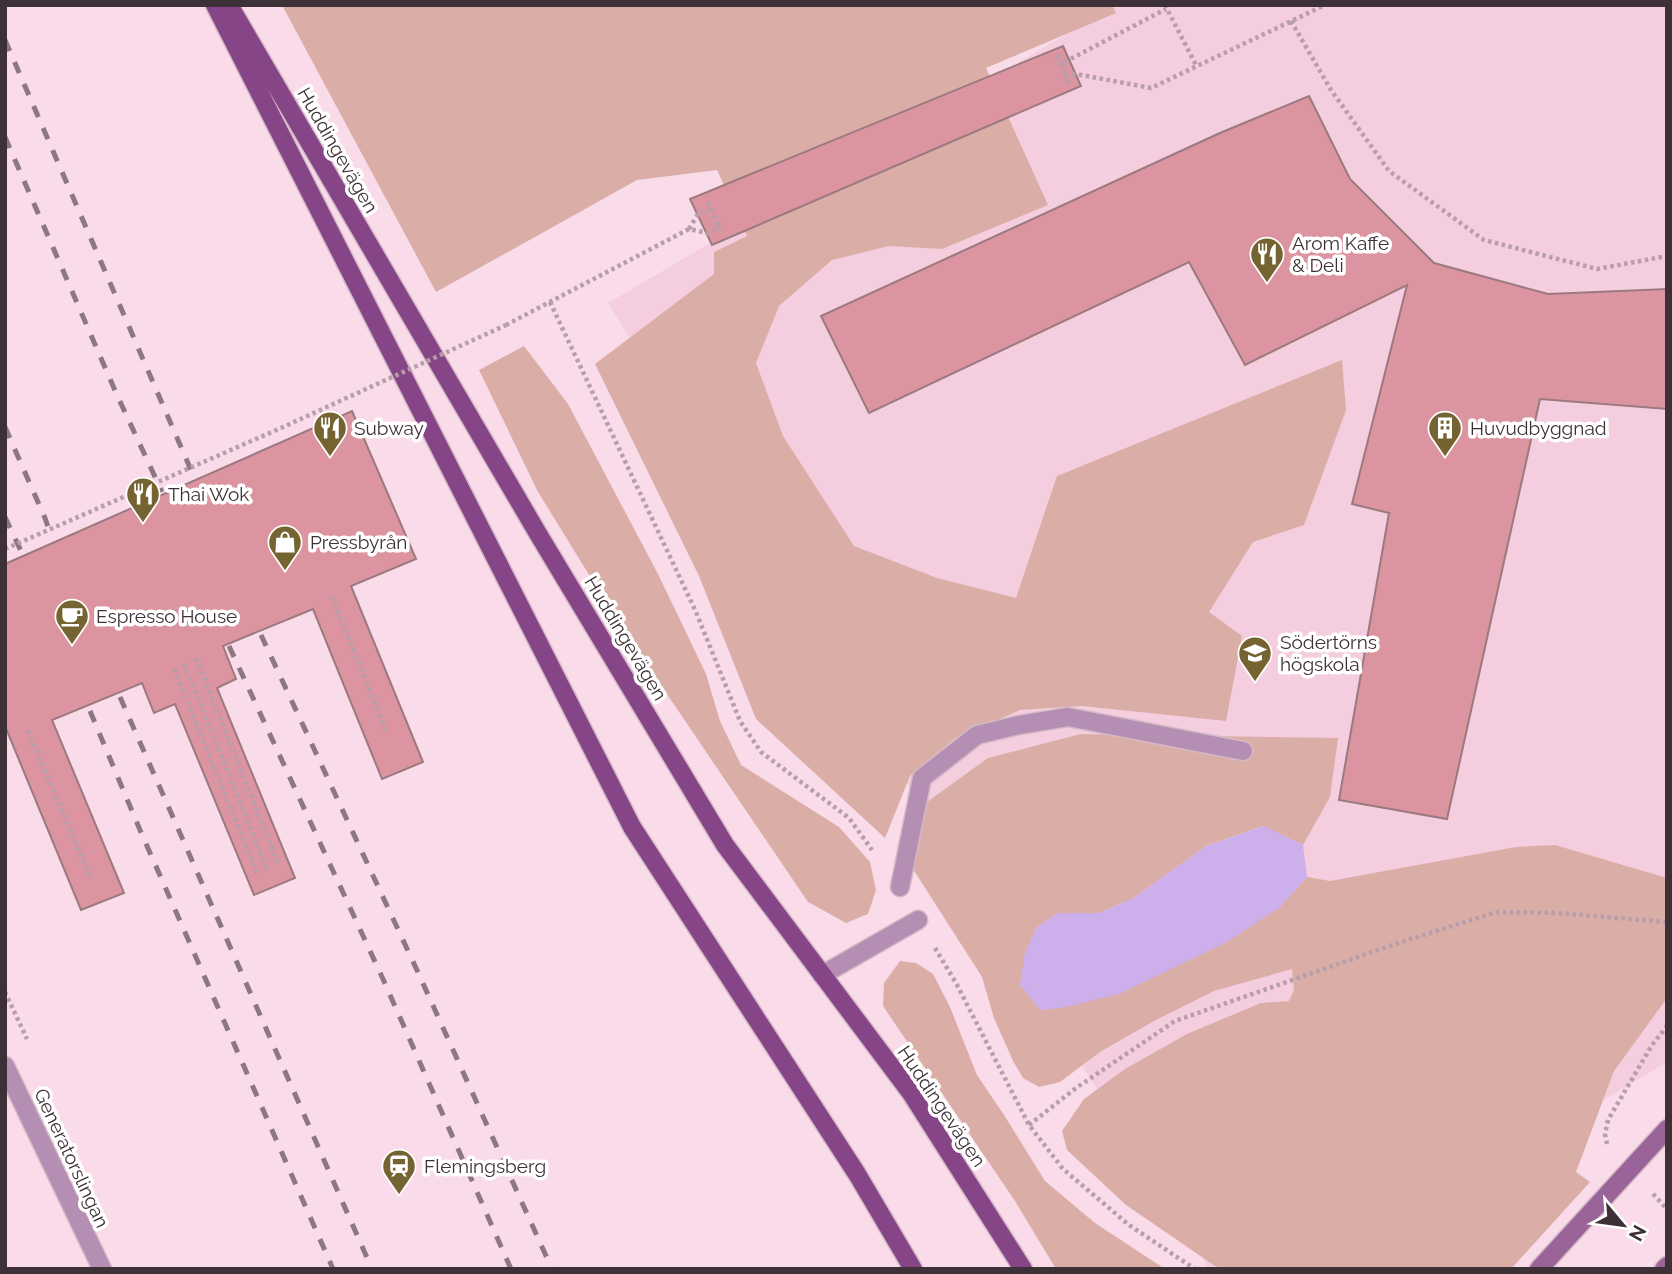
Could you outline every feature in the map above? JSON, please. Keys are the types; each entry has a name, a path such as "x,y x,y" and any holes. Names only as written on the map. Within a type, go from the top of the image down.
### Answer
{"main road":[{"name":"Huddingevägen","path":"215,5 632,827 857,1174 913,1269"},
{"name":"Huddingevägen","path":"229,5 537,532 725,845 911,1093 1023,1269"}],"street":[{"path":"1539,1269 1667,1129"}],"lane":[{"path":"900,887 922,778 977,735 1068,717 1243,751"},
{"path":"822,975 918,920"},
{"name":"Generatorslingan","path":"5,1066 102,1269"}],"path":[{"path":"1066,78 1076,74 1151,88 1325,5"},
{"path":"1061,64 1166,7 1197,66"},
{"path":"1291,22 1331,90 1389,171 1484,240 1597,269 1667,257"},
{"path":"1057,55 1069,84"},
{"path":"689,229 707,233 720,229 706,200"},
{"path":"5,549 281,428 506,325 689,229 698,214 711,209"},
{"path":"550,302 696,612 740,721 761,752 849,818 900,887"},
{"path":"332,597 387,733"},
{"path":"196,658 279,865"},
{"path":"184,664 268,871"},
{"path":"174,668 258,876"},
{"path":"29,731 91,878"},
{"path":"1029,1125 1076,1088 1175,1021 1401,942 1497,912 1557,913 1667,922"},
{"path":"918,920 956,983 1029,1125 1063,1169 1129,1225 1195,1269"},
{"path":"1608,1148 1605,1134 1608,1120 1652,1045 1667,1026"},
{"path":"1646,1187 1667,1209"}],"shaded area":[{"path":"282,5 1112,5 1116,13 986,68 1048,205 942,249 889,246 832,260 779,306 756,363 783,436 854,546 937,578 1016,598 1057,476 1342,360 1346,410 1304,525 1253,542 1209,612 1242,636 1226,721 1082,706 1020,710 954,739 910,776 885,838 756,719 699,576 595,364 714,274 714,252 747,236 717,170 637,180 436,292"},
{"name":"Södertörns högskola","path":"1098,5 1667,5 1667,1062 1320,1269 1209,1269 608,303 1101,14"},
{"path":"524,346 568,404 658,574 706,674 720,721 741,765 839,827 870,862 876,890 868,914 846,923 808,902 620,625 538,492 479,370"},
{"path":"1081,734 1338,738 1330,797 1303,845 1263,826 1206,846 1132,899 1099,913 1058,913 1036,928 1280,907 1307,877 1330,881 1516,847 1555,845 1667,878 1667,998 1614,1071 1576,1172 1590,1182 1511,1269 1223,1269 1126,1205 1067,1150 1062,1131 1084,1099 1125,1069 1187,1034 1261,1003 1289,1001 1294,990 1292,969 1214,991 1100,1052 1060,1082 1039,1087 1023,1078 994,1018 982,977 913,869 927,802 988,758"},
{"path":"1264,826 1303,845 1307,877 1280,907 1227,942 1119,994 1062,1008 1040,1010 1020,985 1025,953 1036,928 1058,913 1099,913 1132,899 1206,846"},
{"path":"900,961 916,963 933,974 950,1007 977,1075 1045,1181 1095,1223 1165,1269 1056,1269 1015,1201 883,1006 884,983"}],"building":[{"path":"1063,46 1081,86 712,245 690,199"},
{"name":"Huvudbyggnad","path":"1309,96 1350,179 1434,263 1548,294 1667,289 1667,409 1540,399 1447,819 1339,800 1389,513 1352,504 1407,285 1245,365 1189,262 869,413 821,316 1220,133"},
{"path":"352,411 416,559 351,586 423,762 382,779 313,609 223,646 236,679 217,688 295,878 254,895 175,704 154,713 142,683 52,720 124,893 81,910 5,726 5,564"}],"railway":[{"path":"5,40 194,477"},
{"path":"5,137 162,492"},
{"path":"5,427 51,536"},
{"path":"5,517 21,551"},
{"path":"261,635 552,1269"},
{"path":"229,646 383,979 511,1269"},
{"path":"120,697 372,1269"},
{"path":"90,711 333,1269"}],"place":[{"name":"Arom Kaffe & Deli","path":"1267,284"},
{"name":"Subway","path":"330,458"},
{"name":"Huvudbyggnad","path":"1445,458"},
{"name":"Thai Wok","path":"143,524"},
{"name":"Pressbyrån","path":"285,572"},
{"name":"Espresso House","path":"72,646"},
{"name":"Södertörns högskola","path":"1255,683"},
{"name":"Flemingsberg","path":"399,1196"}]}
